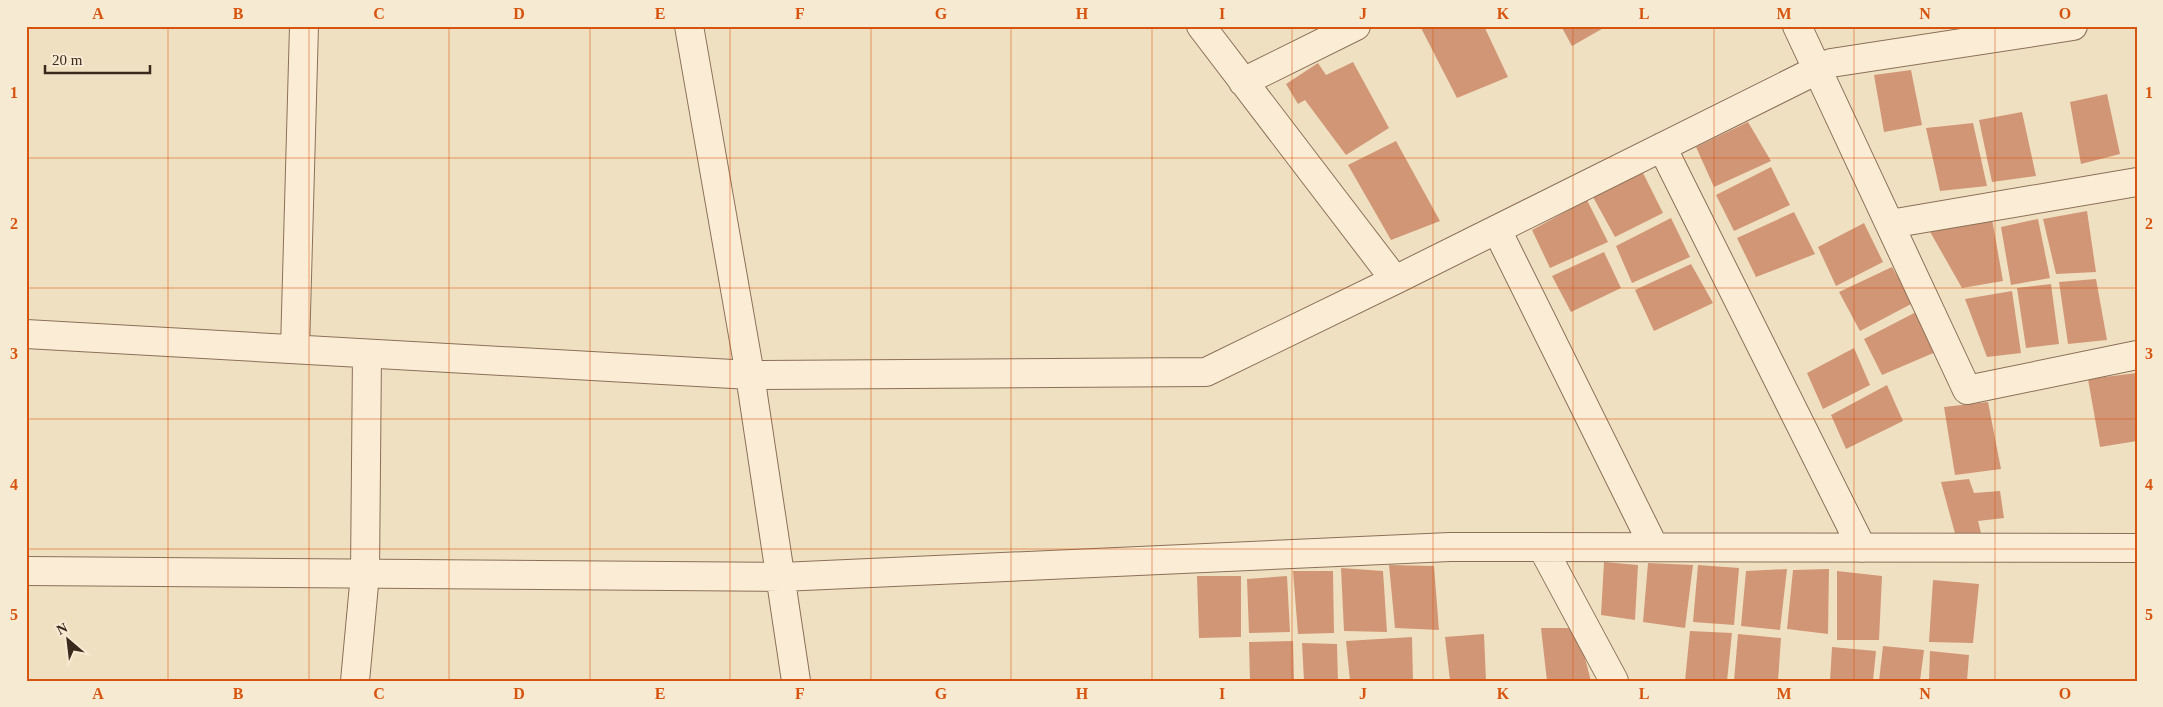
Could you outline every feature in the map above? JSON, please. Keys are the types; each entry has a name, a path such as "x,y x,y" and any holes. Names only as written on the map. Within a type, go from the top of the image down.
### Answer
{"street":[{"path":"295,349 304,26"},
{"path":"689,26 750,375 796,681"},
{"path":"1201,26 1395,280"},
{"path":"1243,82 1356,26"},
{"path":"1797,26 1967,390 2137,355"},
{"path":"26,334 750,375 1206,372 1497,230 1831,62 2073,26"},
{"path":"1662,147 1862,548"},
{"path":"1890,224 2137,182"},
{"path":"1497,230 1654,547"},
{"path":"355,681 365,574 368,354"},
{"path":"26,571 781,577 1450,547 2137,548"},
{"path":"1542,547 1614,681"}],"building":[{"path":"1425,26 1484,26 1508,77 1457,98 1421,28"},
{"path":"1561,26 1607,26 1572,46"},
{"path":"1353,62 1389,128 1346,155 1305,100 1298,104 1286,84 1318,63 1326,75"},
{"path":"1911,70 1922,125 1884,132 1874,75"},
{"path":"2107,94 2120,154 2081,164 2070,102"},
{"path":"2022,112 2036,176 1992,182 1979,120"},
{"path":"1748,122 1771,161 1714,187 1696,147"},
{"path":"1973,123 1987,186 1940,191 1926,128"},
{"path":"1396,141 1440,221 1391,240 1348,165"},
{"path":"1771,167 1790,205 1734,231 1716,195"},
{"path":"1642,171 1663,213 1615,237 1593,197"},
{"path":"1587,200 1608,242 1550,268 1532,230"},
{"path":"2087,211 2096,272 2056,274 2043,219"},
{"path":"1794,212 1815,254 1756,277 1737,238"},
{"path":"1671,218 1690,257 1632,283 1616,246"},
{"path":"1992,219 2003,281 1962,288 1929,230"},
{"path":"2038,219 2050,278 2011,285 2001,227"},
{"path":"1864,223 1883,262 1836,286 1818,247"},
{"path":"1604,252 1621,288 1571,312 1552,276"},
{"path":"1691,264 1713,303 1654,331 1635,290"},
{"path":"1892,267 1913,303 1860,331 1839,292"},
{"path":"2096,279 2107,340 2068,344 2059,282"},
{"path":"2051,284 2059,344 2026,348 2017,288"},
{"path":"2012,291 2021,353 1987,357 1965,299"},
{"path":"1918,311 1938,351 1882,375 1864,339"},
{"path":"1854,348 1870,385 1823,409 1807,373"},
{"path":"2137,373 2137,441 2100,447 2088,379"},
{"path":"1887,385 1903,421 1846,449 1831,415"},
{"path":"1988,402 2001,469 1955,475 1944,407"},
{"path":"1969,479 1974,493 2000,491 2004,518 1978,521 1982,537 1956,537 1941,482"},
{"path":"1604,562 1638,565 1635,620 1601,615"},
{"path":"1648,563 1693,565 1685,628 1643,622"},
{"path":"1389,565 1434,566 1439,630 1395,628"},
{"path":"1698,565 1739,568 1734,625 1693,622"},
{"path":"1341,568 1383,571 1387,632 1344,631"},
{"path":"1787,569 1780,630 1741,626 1746,571"},
{"path":"1829,569 1828,634 1787,629 1793,570"},
{"path":"1293,571 1333,571 1334,633 1298,634"},
{"path":"1837,571 1882,576 1879,640 1837,640"},
{"path":"1197,576 1241,576 1241,637 1199,638"},
{"path":"1287,576 1290,632 1249,633 1247,579"},
{"path":"1933,580 1979,584 1973,643 1929,642"},
{"path":"1541,628 1577,628 1591,681 1547,681"},
{"path":"1690,631 1732,633 1727,681 1685,681"},
{"path":"1484,634 1486,681 1450,681 1445,637"},
{"path":"1738,634 1781,638 1778,681 1734,681"},
{"path":"1412,637 1413,681 1350,681 1346,641"},
{"path":"1293,641 1294,681 1250,681 1249,642"},
{"path":"1302,643 1337,644 1338,681 1304,681"},
{"path":"1883,646 1924,650 1920,681 1879,681"},
{"path":"1832,647 1876,651 1873,681 1830,681"},
{"path":"1930,651 1969,655 1967,681 1929,681"}]}
